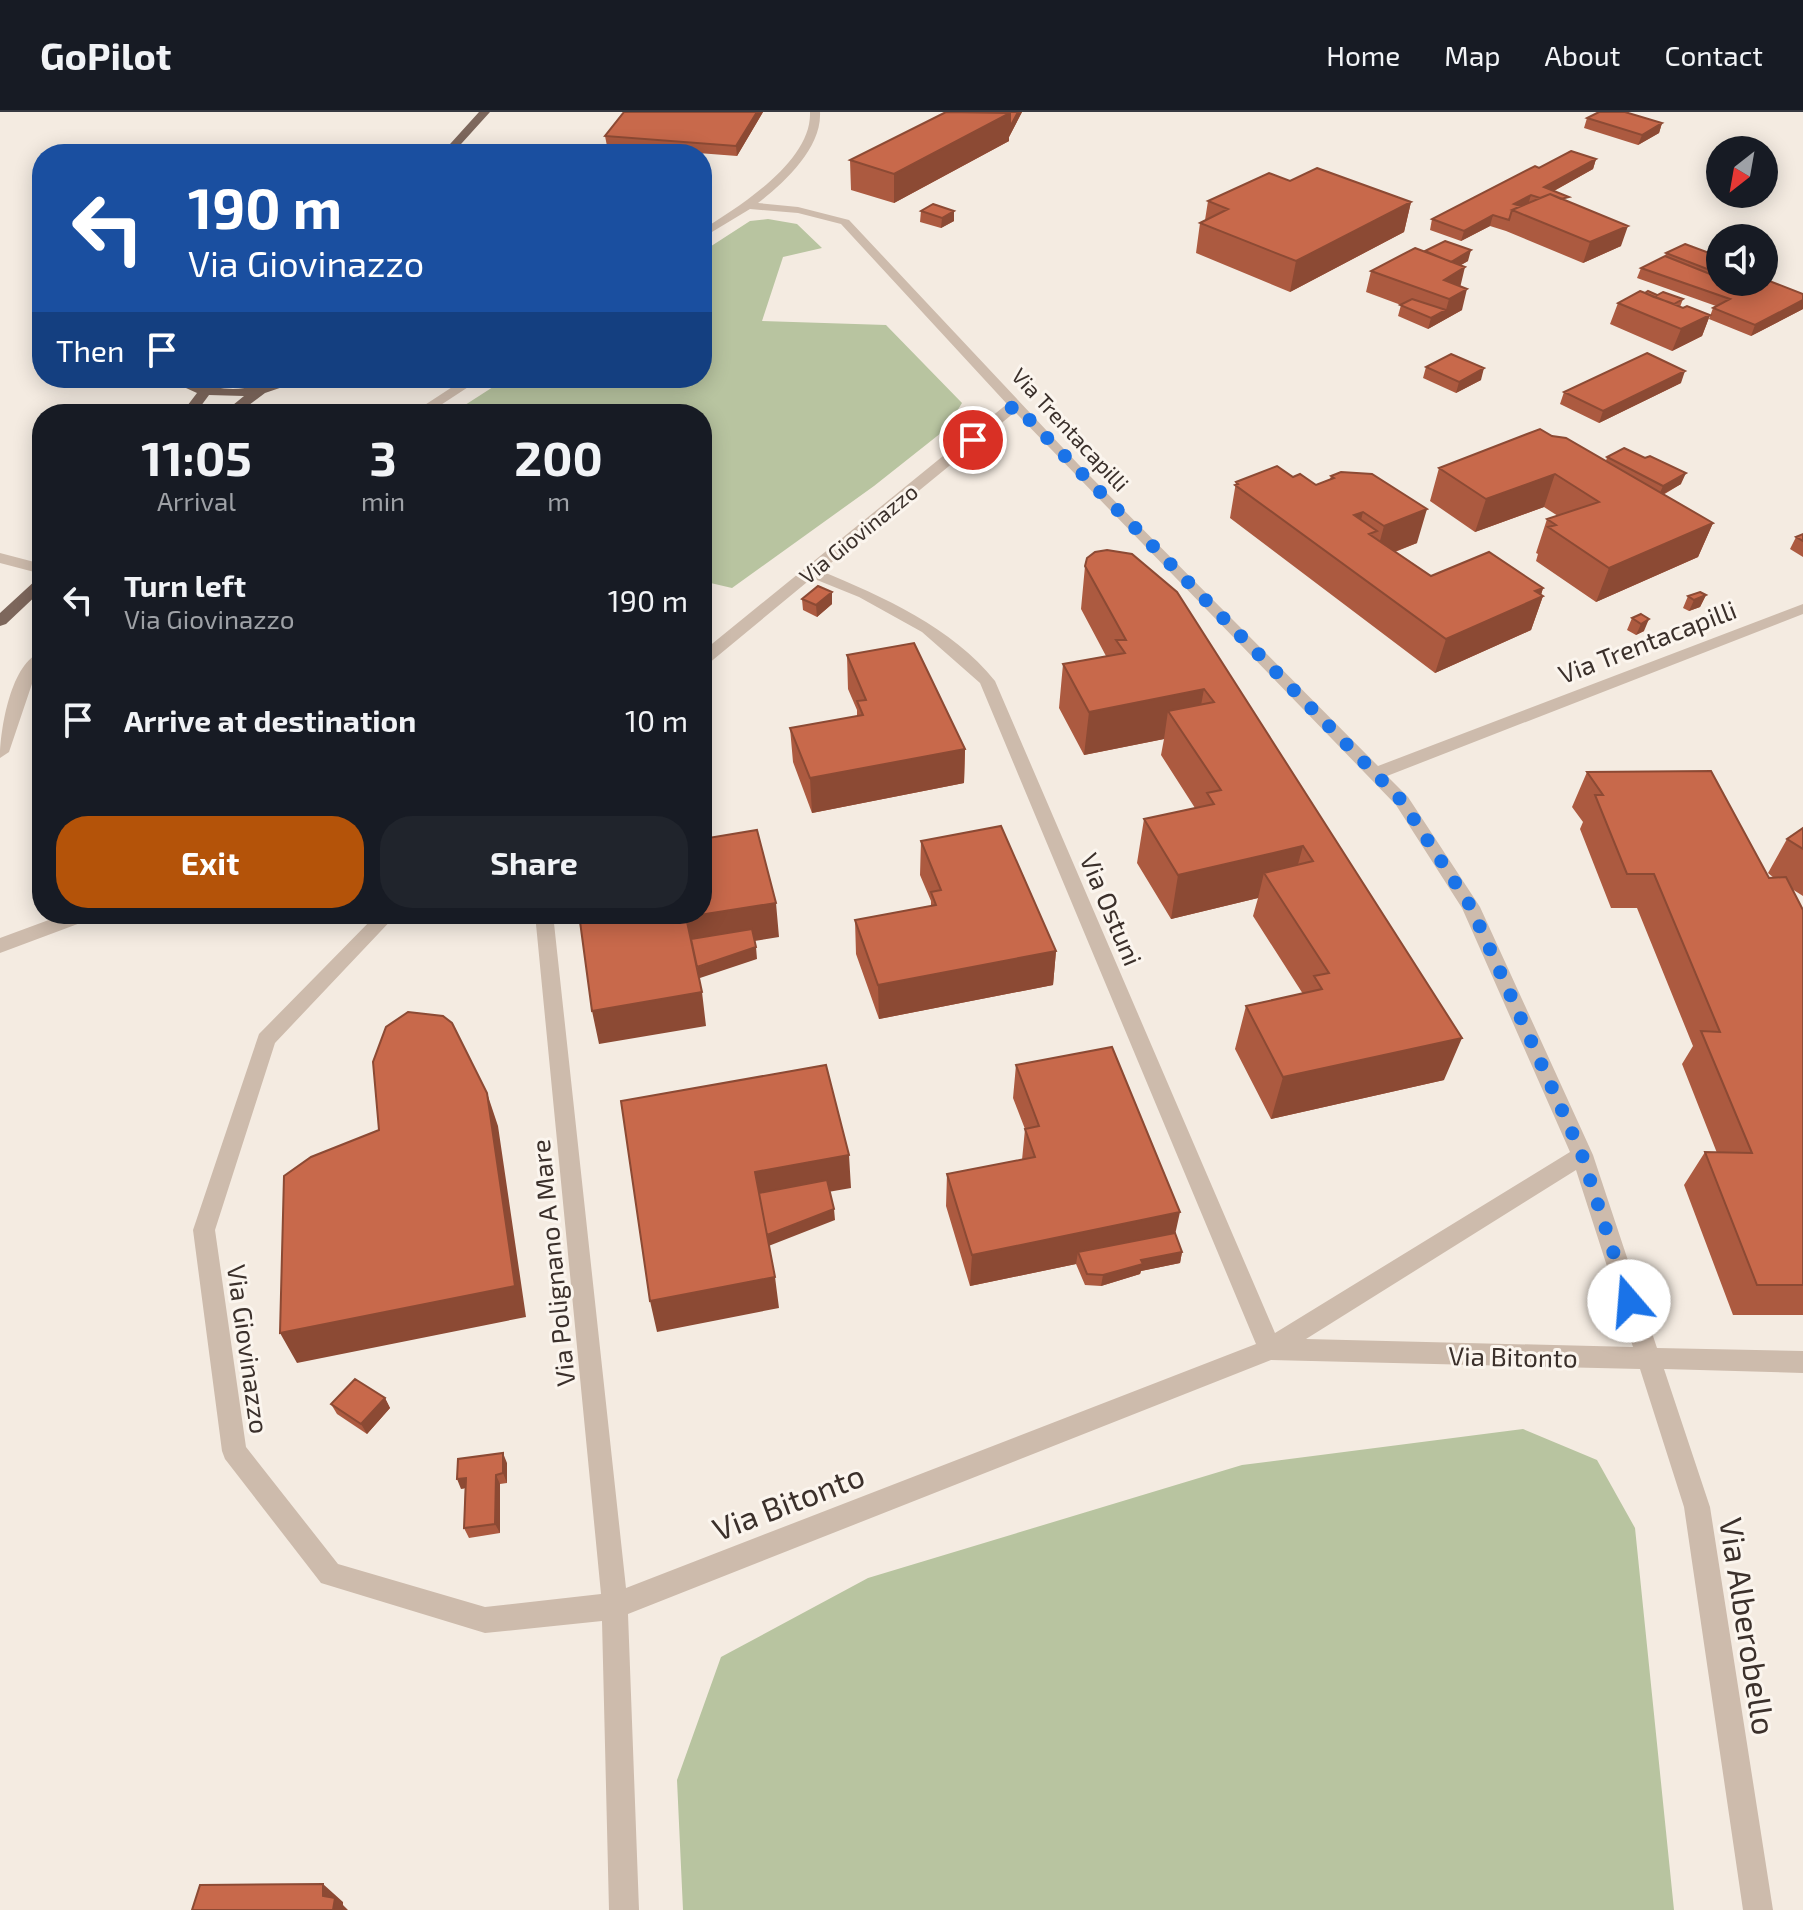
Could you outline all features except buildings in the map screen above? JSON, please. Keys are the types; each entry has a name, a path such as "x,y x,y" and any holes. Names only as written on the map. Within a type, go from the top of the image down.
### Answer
{"main road":[{"path":"455,144 485,112"},
{"path":"194,388 205,391 267,388"},
{"path":"242,404 260,390"},
{"path":"195,404 205,391"},
{"path":"0,628 5,617 32,591"}],"street":[{"path":"712,228 771,186 803,153 816,119 815,112"},
{"name":"Via Trentacapilli","path":"745,205 798,210 845,222 1015,405 1402,801 1471,907 1582,1155 1647,1359"},
{"path":"434,404 459,388"},
{"name":"Via Giovinazzo","path":"712,652 1015,405"},
{"path":"0,558 32,566"},
{"name":"Via Ostuni","path":"810,572 864,594 928,629 987,681 1270,1349"},
{"name":"Via Trentacapilli","path":"1375,774 1803,609"},
{"path":"0,752 32,665"},
{"path":"0,946 58,924"},
{"name":"Via Giovinazzo","path":"378,924 266,1039 204,1230 234,1451 330,1574 485,1620 615,1606"},
{"name":"Via Polignano A Mare","path":"545,924 615,1606"},
{"name":"Via Bitonto","path":"615,1606 1270,1349 1582,1155"},
{"name":"Via Bitonto","path":"1270,1349 1803,1362"},
{"name":"Via Alberobello","path":"1647,1359 1697,1507 1758,1910"},
{"path":"615,1606 624,1910"}],"green space":[{"path":"768,219 797,224 822,248 783,257 762,321 886,325 962,403 946,429 874,486 732,588 712,583 712,404 467,404 491,388 712,388 712,246 750,221"},
{"path":"1523,1429 1597,1460 1635,1528 1674,1910 683,1910 677,1780 721,1657 868,1578 1242,1465"}],"route":[{"path":"973,440 1015,405 1402,801 1471,907 1582,1155 1629,1301"}]}
